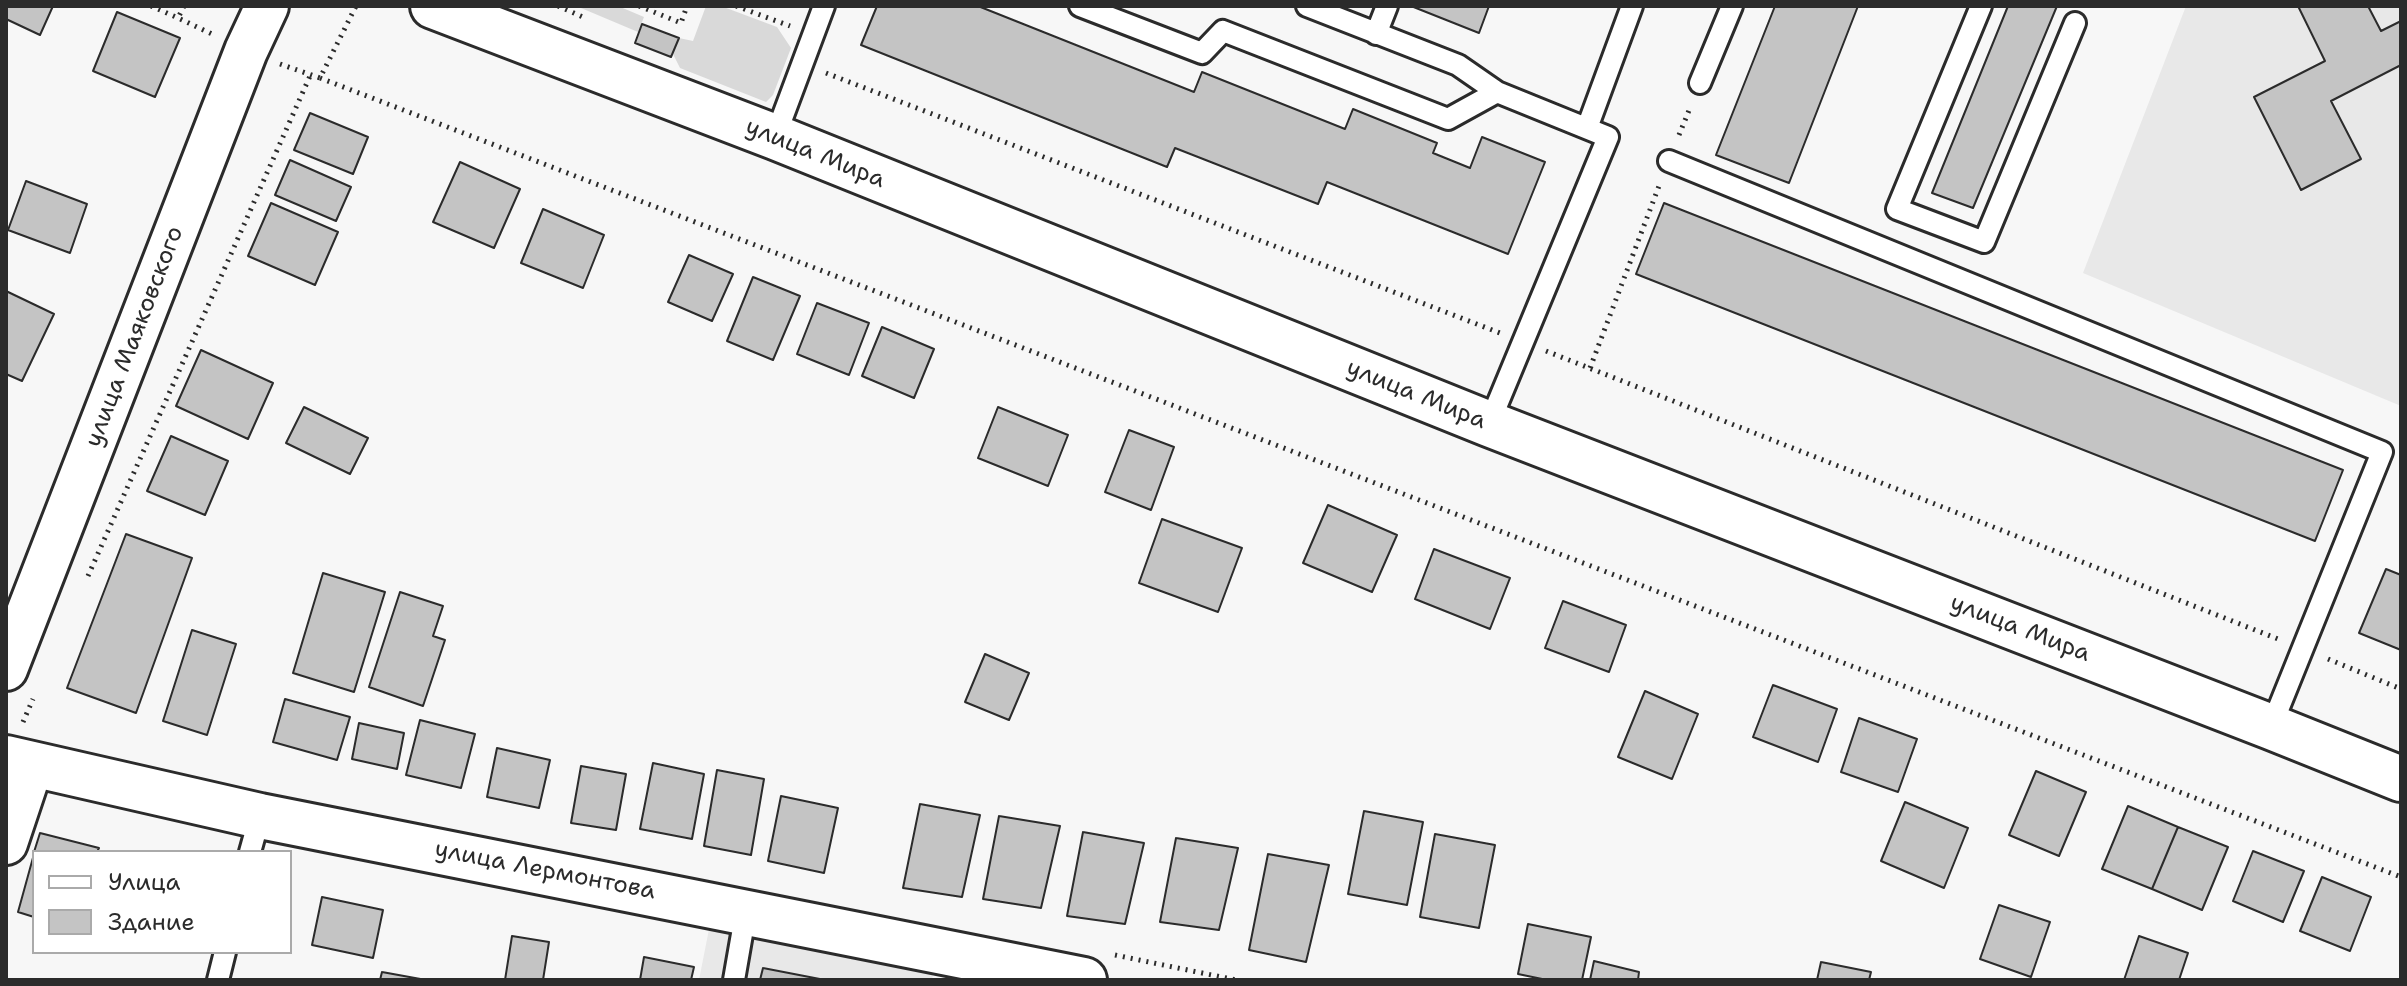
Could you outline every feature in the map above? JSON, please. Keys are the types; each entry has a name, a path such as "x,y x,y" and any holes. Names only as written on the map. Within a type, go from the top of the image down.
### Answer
{"main road":[{"name":"улица Мира","path":"433,6 775,137 1489,424 2401,779"},
{"name":"улица Лермонтова","path":"19,751 255,834 1098,967"}],"street":[{"name":"улица Маяковского","path":"23,677 240,65 267,6"},
{"path":"6,843 19,751"}],"lane":[{"path":"775,137 824,6"},
{"path":"1080,6 1202,53 1223,31 1448,119 1497,92"},
{"path":"1307,6 1458,65 1497,92 1608,137 1489,424"},
{"path":"1376,34 1387,6"},
{"path":"1587,128 1632,6"},
{"path":"1700,83 1732,6"},
{"path":"1981,6 1897,209 1984,242 2075,23"},
{"path":"1669,161 2391,456 2271,727"},
{"path":"734,980 746,911"},
{"path":"218,980 224,954"}],"path":[{"path":"151,6 178,18"},
{"path":"639,6 681,23 687,6"},
{"path":"736,6 813,35"},
{"path":"802,64 1525,342 2401,689"},
{"path":"84,584 310,76"},
{"path":"320,78 2401,877"},
{"path":"1590,368 1700,83"},
{"path":"19,751 23,677"},
{"path":"1098,967 1236,980"}],"shaded area":[{"path":"582,6 618,6 644,17 638,32"},
{"path":"706,6 721,6 777,27 791,48 773,95 766,102 680,68 673,54 679,38 693,41"},
{"path":"2186,6 2401,6 2401,406 2083,273"},
{"path":"710,924 934,969 932,980 699,980"}],"building":[{"path":"6,6 53,6 40,35 6,19"},
{"path":"877,6 978,6 1194,92 1202,72 1345,129 1353,109 1437,143 1433,153 1470,168 1482,137 1545,162 1508,254 1327,182 1318,204 1175,148 1167,167 861,45"},
{"path":"1411,6 1489,6 1479,33"},
{"path":"1775,6 1858,6 1789,183 1716,155"},
{"path":"2008,6 2057,6 1973,208 1932,193"},
{"path":"2298,6 2368,6 2381,31 2401,21 2401,65 2331,101 2361,159 2301,190 2254,97 2325,61"},
{"path":"117,12 180,38 155,97 93,71"},
{"path":"642,24 679,38 671,57 635,43"},
{"path":"310,113 368,137 353,174 294,150"},
{"path":"290,160 351,187 336,221 275,195"},
{"path":"460,162 520,189 494,248 433,222"},
{"path":"26,181 87,204 70,253 8,230"},
{"path":"271,203 338,232 315,285 248,256"},
{"path":"1664,203 2343,470 2315,541 1636,274"},
{"path":"543,209 604,235 583,288 521,263"},
{"path":"689,255 733,274 712,321 668,302"},
{"path":"753,277 800,296 773,360 727,341"},
{"path":"6,291 54,314 22,381 6,374"},
{"path":"817,303 869,323 849,375 797,354"},
{"path":"882,327 934,349 914,398 862,376"},
{"path":"201,350 273,383 248,439 176,406"},
{"path":"304,407 368,438 350,474 286,443"},
{"path":"998,407 1068,435 1048,486 978,458"},
{"path":"1129,430 1174,447 1151,510 1105,492"},
{"path":"171,436 228,461 205,515 147,491"},
{"path":"1328,505 1397,535 1372,592 1303,563"},
{"path":"1162,519 1242,548 1218,612 1139,583"},
{"path":"126,534 192,558 136,713 67,688"},
{"path":"1434,549 1510,578 1490,629 1415,599"},
{"path":"2386,569 2401,575 2401,650 2359,633"},
{"path":"323,573 385,592 354,692 293,673"},
{"path":"400,592 443,606 433,636 445,640 423,706 369,687"},
{"path":"1563,601 1626,625 1609,672 1545,648"},
{"path":"192,630 236,644 207,735 163,721"},
{"path":"985,654 1029,673 1009,720 965,702"},
{"path":"1773,685 1837,709 1818,762 1753,737"},
{"path":"1645,691 1698,714 1672,779 1618,757"},
{"path":"285,699 350,717 337,760 273,742"},
{"path":"1859,718 1917,739 1898,792 1841,772"},
{"path":"420,720 475,734 461,788 406,775"},
{"path":"359,723 404,733 397,769 352,759"},
{"path":"497,748 550,760 539,808 487,797"},
{"path":"653,763 704,774 692,839 640,829"},
{"path":"581,766 626,774 616,830 571,823"},
{"path":"717,770 764,779 751,855 704,846"},
{"path":"2036,771 2086,792 2059,856 2009,835"},
{"path":"781,796 838,808 824,873 768,861"},
{"path":"1905,802 1968,828 1944,888 1881,861"},
{"path":"920,804 980,815 962,897 903,888"},
{"path":"2128,806 2178,827 2152,889 2102,869"},
{"path":"1364,811 1423,822 1407,905 1348,894"},
{"path":"999,816 1060,826 1041,908 983,899"},
{"path":"2178,827 2228,847 2202,910 2152,889"},
{"path":"1083,832 1144,843 1125,924 1067,916"},
{"path":"40,833 99,848 98,850 35,850"},
{"path":"1435,834 1495,845 1479,928 1420,917"},
{"path":"1176,838 1238,848 1219,930 1160,922"},
{"path":"2253,851 2304,871 2283,922 2233,901"},
{"path":"1268,854 1329,865 1306,962 1249,950"},
{"path":"32,861 32,916 18,912"},
{"path":"2322,877 2371,897 2350,951 2300,931"},
{"path":"322,897 383,910 373,958 312,945"},
{"path":"1999,905 2050,922 2031,977 1980,959"},
{"path":"1528,924 1591,937 1582,980 1547,980 1518,974"},
{"path":"512,936 549,942 543,980 505,980"},
{"path":"2139,936 2188,953 2179,980 2124,980"},
{"path":"644,957 694,967 691,980 640,980"},
{"path":"1594,961 1639,972 1638,980 1590,980"},
{"path":"1821,962 1871,972 1869,980 1817,980"},
{"path":"763,968 825,980 760,980"},
{"path":"382,972 426,980 380,980"}]}
